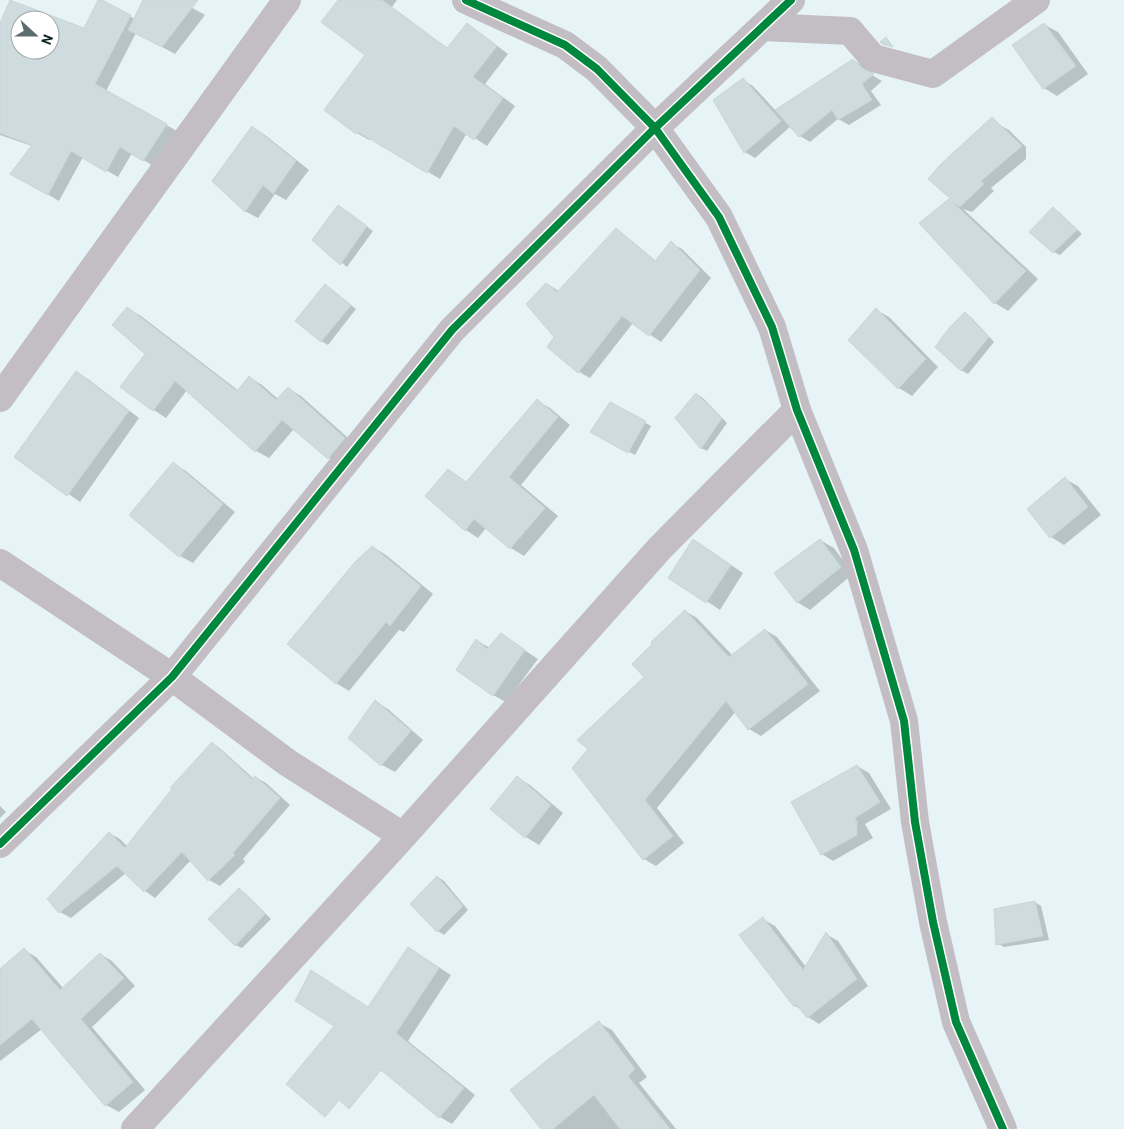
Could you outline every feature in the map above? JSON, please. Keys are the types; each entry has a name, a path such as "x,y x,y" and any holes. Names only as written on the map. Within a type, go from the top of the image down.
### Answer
{"street":[{"path":"0,398 287,0"},
{"path":"466,0 565,45 597,69 655,128 719,217 772,327 797,410 854,550 904,721 915,822 933,922 956,1022 1003,1129"},
{"path":"0,844 172,677 452,330 655,128 791,0"},
{"path":"762,27 850,31 873,58 933,74 1036,0"},
{"path":"135,1129 403,836 660,548 797,410"},
{"path":"0,563 172,677 288,763 403,836"}],"building":[{"path":"10,0 36,10 10,10 10,60 60,60 60,19 84,28 98,0 102,0 131,15 95,84 167,124 143,161 120,147 106,172 71,151 48,195 10,174 32,145 0,133 0,23"},
{"path":"143,0 198,0 162,47 128,30"},
{"path":"338,0 382,0 447,48 467,23 497,46 473,77 503,98 474,140 454,126 427,173 358,132 356,134 324,110 365,55 321,22"},
{"path":"1044,23 1076,66 1043,89 1012,45"},
{"path":"886,37 893,47 880,42"},
{"path":"853,59 862,68 874,74 862,84 872,100 838,120 832,110 799,137 775,110"},
{"path":"743,78 781,121 744,153 713,100"},
{"path":"992,117 1022,146 981,181 984,184 960,207 928,179 941,164"},
{"path":"252,126 296,161 273,194 263,185 245,212 212,181"},
{"path":"949,199 1026,271 994,304 919,223"},
{"path":"338,205 367,226 340,265 312,240"},
{"path":"1053,207 1077,230 1053,253 1029,232"},
{"path":"616,228 655,261 671,241 700,270 649,336 622,316 578,373 547,347 554,337 526,304 546,283 557,292"},
{"path":"325,284 351,305 321,342 295,321"},
{"path":"127,307 237,391 249,376 276,400 288,387 345,438 328,459 282,420 255,452 175,381 153,411 120,387 145,354 112,325"},
{"path":"876,308 926,359 898,389 848,340"},
{"path":"965,312 989,337 961,371 935,347 949,328"},
{"path":"76,371 129,411 67,496 14,457"},
{"path":"696,393 722,418 701,449 675,418"},
{"path":"537,399 558,417 509,477 545,508 510,549 474,519 465,531 425,496 448,469 466,482"},
{"path":"610,402 646,421 628,453 590,432"},
{"path":"173,462 223,504 179,557 129,515"},
{"path":"1065,477 1088,507 1050,538 1027,509"},
{"path":"693,539 731,565 706,603 668,578"},
{"path":"820,539 841,567 797,603 774,573"},
{"path":"372,546 421,586 390,626 386,622 336,684 287,644 355,562"},
{"path":"685,610 729,657 765,629 808,684 748,730 726,701 645,800 673,836 643,860 572,768 588,749 577,740 644,677 632,664 652,644 651,642"},
{"path":"501,633 525,650 493,696 456,670 476,639 487,649"},
{"path":"375,700 411,731 381,766 348,738"},
{"path":"212,742 252,779 255,776 280,798 233,853 235,855 208,881 182,852 144,892 117,866 59,913 47,899 109,832 125,848 172,789 170,788"},
{"path":"857,765 880,802 855,818 857,822 857,835 821,855 791,802"},
{"path":"517,776 551,805 525,838 490,809"},
{"path":"437,876 463,906 437,932 410,904"},
{"path":"239,888 265,914 235,946 208,919"},
{"path":"1035,901 1043,936 996,945 994,909"},
{"path":"763,917 803,970 826,932 857,979 807,1018 796,1004 794,1007 739,935"},
{"path":"408,947 439,968 396,1033 464,1088 439,1118 381,1070 349,1109 339,1100 325,1117 286,1084 334,1026 295,1001 311,970 368,1007"},
{"path":"24,948 60,990 100,953 124,978 81,1019 133,1082 105,1106 32,1019 0,1045 0,969"},
{"path":"599,1021 635,1069 628,1076 670,1129 620,1129 594,1095 553,1129 541,1129 510,1090"}],"cycle path":[{"path":"466,0 565,45 597,69 655,128 719,217 772,327 797,410 854,550 904,721 915,822 933,922 956,1022 1003,1129"},
{"path":"0,844 172,677 452,330 655,128 791,0"}]}
